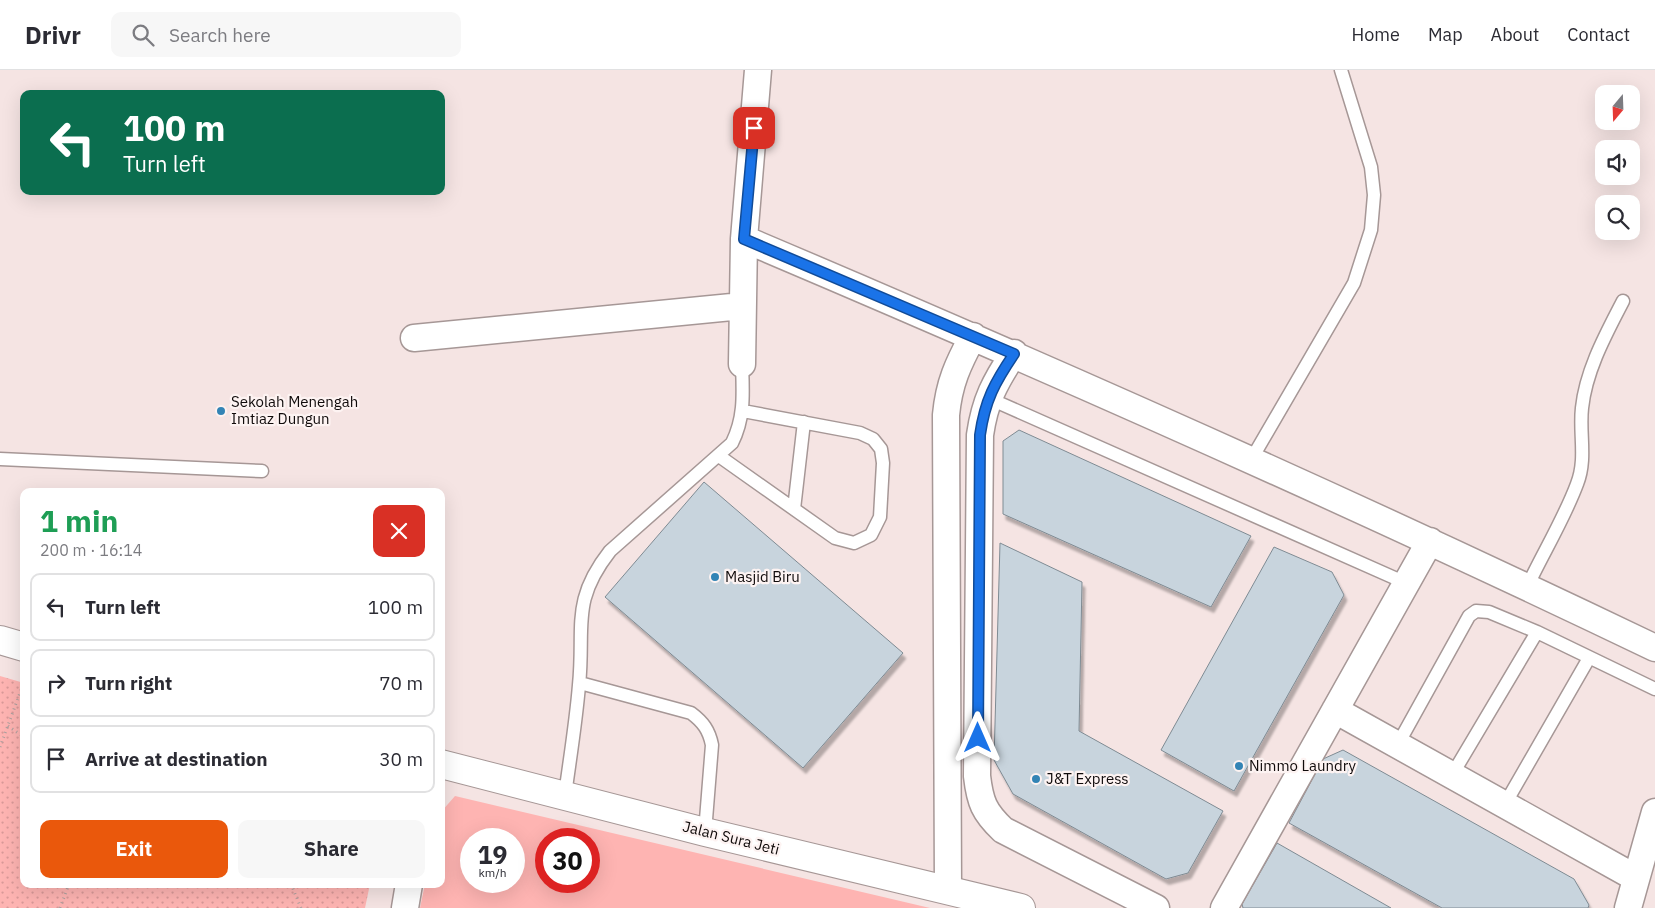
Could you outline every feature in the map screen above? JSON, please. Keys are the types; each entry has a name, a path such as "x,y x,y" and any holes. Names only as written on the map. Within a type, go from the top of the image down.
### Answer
{"street":[{"path":"742,364 744,239 758,70"},
{"path":"744,239 973,336 1251,460 1430,541 1655,648"},
{"path":"414,338 742,306"},
{"path":"948,890 946,415 948,390 954,372 973,336"},
{"path":"1014,354 994,383 988,398 980,435 977,766 980,797 987,815 1003,830 1156,908"},
{"path":"1224,908 1430,541"},
{"path":"0,640 20,646"},
{"path":"1335,710 1636,878"},
{"name":"Jalan Sura Jeti","path":"445,765 705,832 1021,908"},
{"path":"1628,908 1655,812"},
{"path":"405,908 408,888"}],"lane":[{"path":"1251,460 1354,283 1371,230 1374,195 1371,167 1341,70"},
{"path":"1527,587 1578,484 1583,450 1582,406 1588,380 1596,355 1623,301"},
{"path":"565,795 580,683 581,607 588,584 610,551 732,443 739,429 743,411 742,364"},
{"path":"988,398 1406,583"},
{"path":"719,456 835,538 854,543 871,535 880,517 884,463 881,450 873,439 860,433 743,411"},
{"path":"794,509 804,422"},
{"path":"0,459 262,471"},
{"path":"1398,744 1469,616 1476,611 1488,612 1537,632 1655,689"},
{"path":"1452,775 1537,632"},
{"path":"1505,804 1589,658"},
{"path":"580,683 691,713 703,722 710,734 712,745 705,832"}],"path":[{"path":"0,747 20,693"},
{"path":"8,726 20,734"},
{"path":"60,908 68,888"},
{"path":"293,888 301,908"}],"shaded area":[{"path":"0,676 20,682 20,888 369,888 365,908 0,908"},
{"path":"455,796 591,828 535,828 535,893 600,893 600,830 930,908 420,908 424,888 445,888 445,807"}],"building":[{"path":"1019,430 1251,536 1211,607 1003,514 1003,441"},
{"path":"704,482 903,653 803,768 605,597"},
{"path":"1000,543 1082,582 1079,731 1223,811 1188,873 1166,879 1013,794 994,760"},
{"path":"1274,547 1332,572 1344,595 1234,791 1161,750"},
{"path":"1343,750 1574,879 1589,905 1588,908 1442,908 1289,823 1323,759"},
{"path":"1277,843 1391,908 1243,908 1242,904"}],"place":[{"name":"Sekolah Menengah Imtiaz Dungun","path":"221,411"},
{"name":"Masjid Biru","path":"715,577"},
{"name":"Nimmo Laundry","path":"1239,766"},
{"name":"J&T Express","path":"1036,779"}],"route":[{"path":"754,128 744,239 1014,354 994,383 983,412 980,435 978,738"}]}
